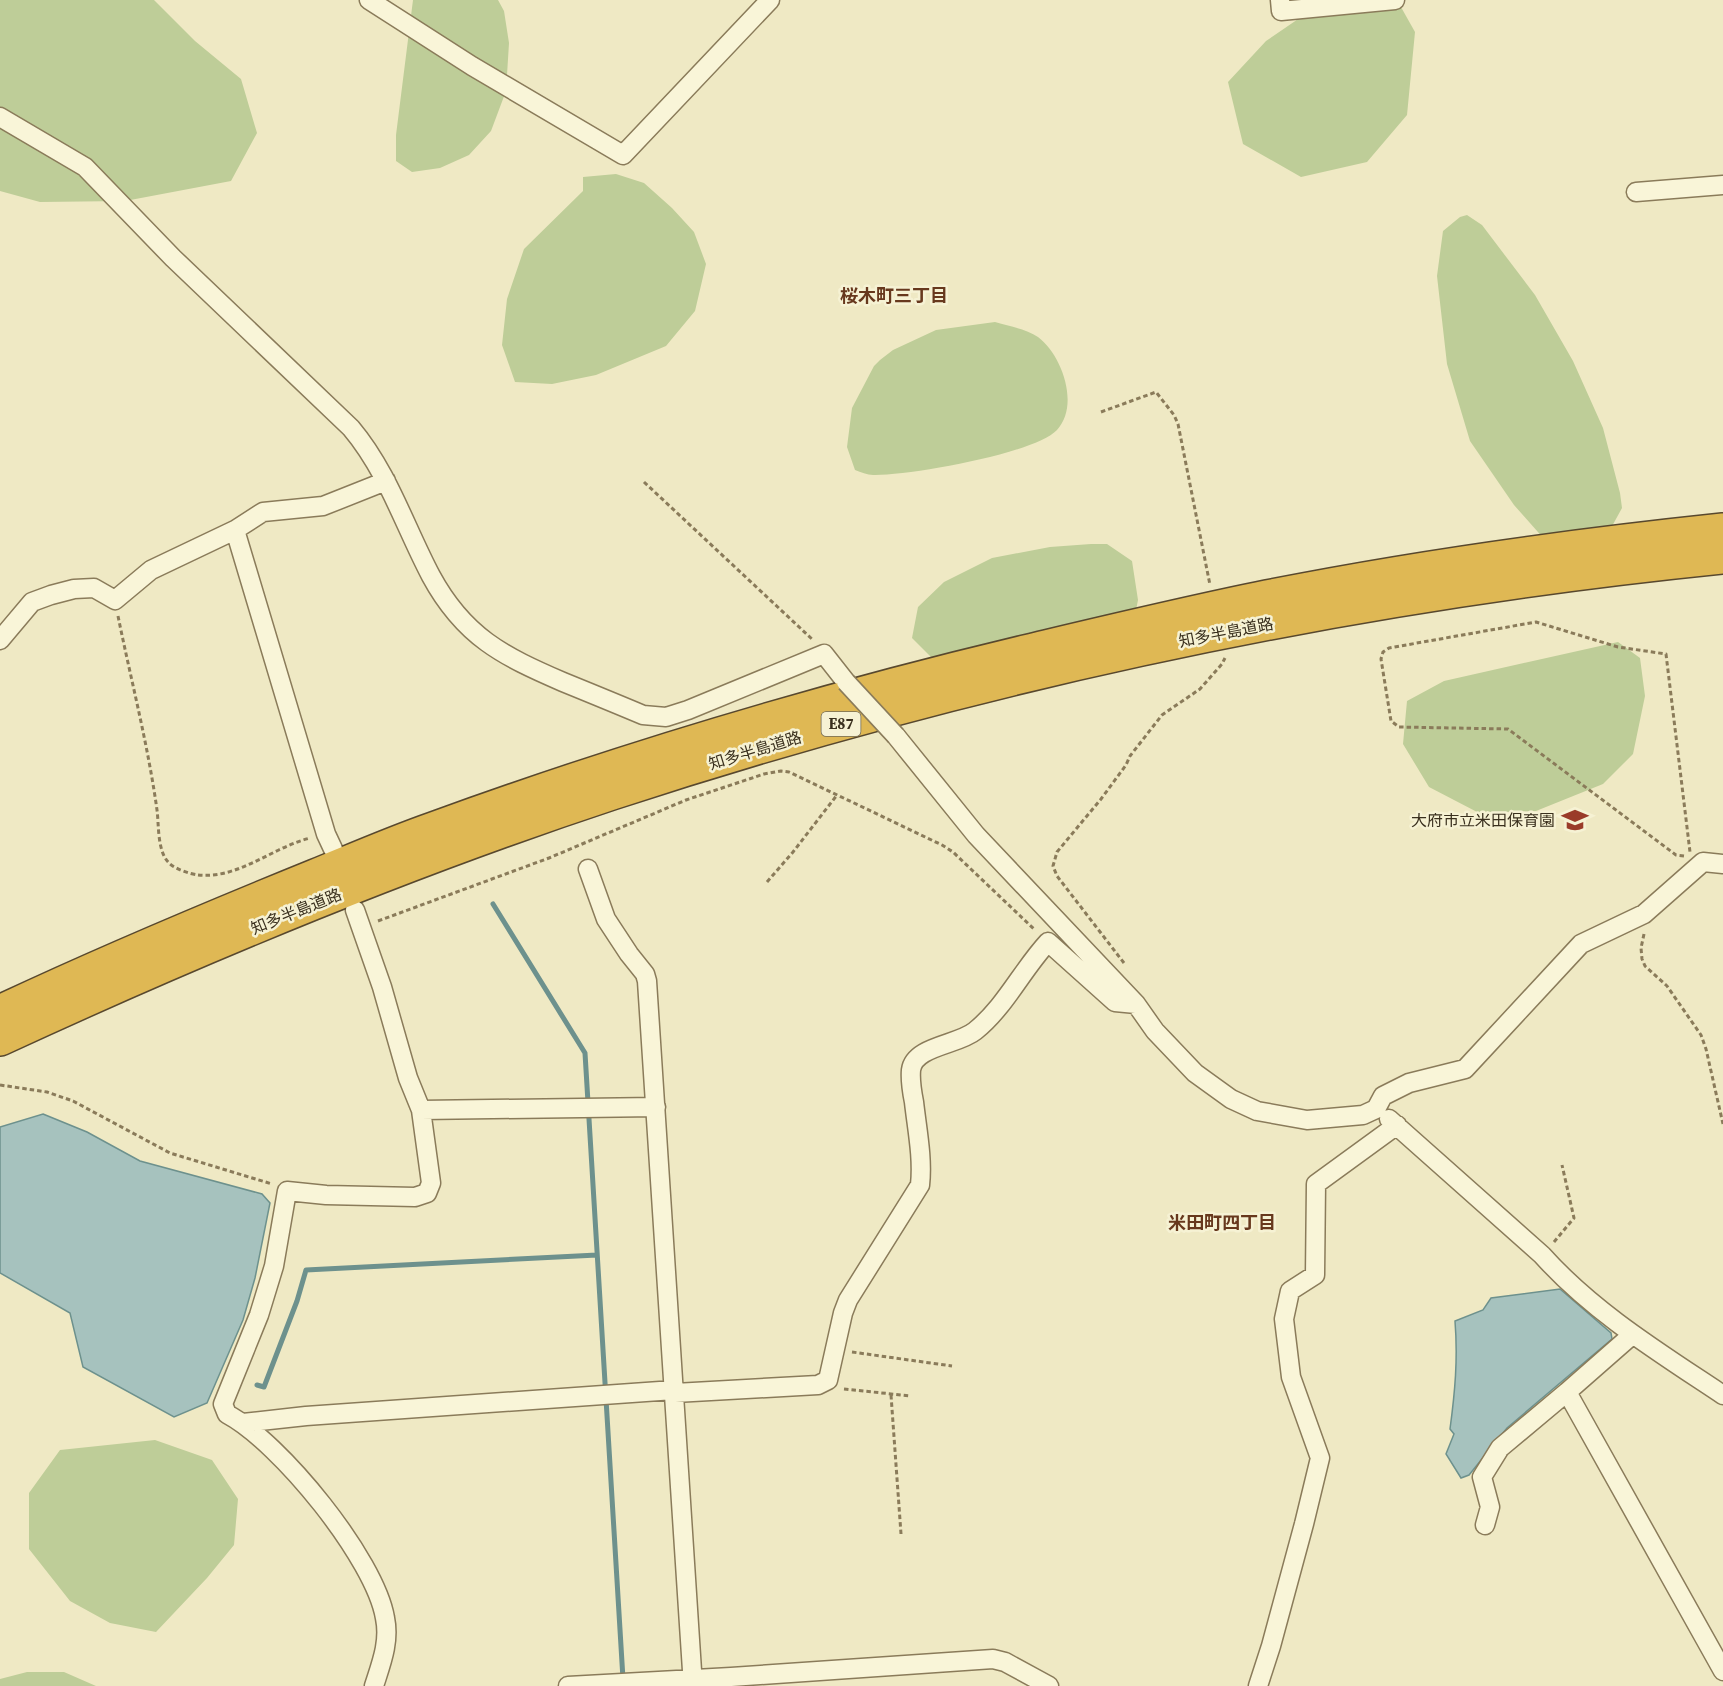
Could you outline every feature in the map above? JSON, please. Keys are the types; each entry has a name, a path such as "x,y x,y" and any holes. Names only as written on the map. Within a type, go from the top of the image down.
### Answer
{"highway":[{"name":"知多半島道路","path":"0,1012 179,932 430,830 603,770 799,710 1158,620 1268,597 1386,575 1605,543 1723,530"},
{"name":"知多半島道路","path":"0,1039 105,990 244,931 438,855 611,794 805,734 980,686 1263,625 1392,602 1608,569 1723,557"}],"street":[{"path":"369,0 472,66 623,155 770,0"},
{"path":"1280,0 1281,11 1395,0"},
{"path":"0,117 85,167 173,258 351,428 368,448 432,577 450,607 464,624 493,647 520,663 643,715 666,717 824,654 846,682 896,736 976,834 1136,1004 1155,1030 1195,1073 1231,1099 1257,1111 1307,1120 1363,1115 1376,1109 1383,1096 1409,1083 1465,1069 1581,944 1641,915 1703,862 1723,864"},
{"path":"1636,192 1723,185"},
{"path":"0,640 32,602 74,589 94,588 115,600 151,570 235,530 263,512 323,506 386,481"},
{"path":"235,530 329,842"},
{"path":"588,869 606,920 645,974 647,981 693,1683"},
{"path":"355,910 382,987 408,1078 421,1110 431,1183 428,1193 415,1197 326,1195 287,1191 273,1266 259,1315 223,1404 227,1414 243,1423 296,1474 322,1503 363,1564 380,1599 386,1619 387,1639 374,1686"},
{"path":"243,1423 306,1416 818,1385 828,1380 848,1300 920,1185 919,1145 911,1080 913,1062 923,1053 974,1032 996,1010 1034,957 1048,942 1115,1002 1136,1004"},
{"path":"421,1110 656,1107"},
{"path":"1376,1109 1397,1125 1557,1271 1632,1335 1723,1395"},
{"path":"1258,1686 1271,1646 1320,1458 1291,1377 1284,1319 1290,1291 1315,1275 1316,1184 1397,1125"},
{"path":"1485,1525 1490,1507 1482,1478 1500,1448 1632,1335"},
{"path":"1567,1392 1723,1671"},
{"path":"568,1686 693,1683 993,1659 1005,1662 1049,1686"}],"path":[{"path":"1101,412 1156,392 1174,415 1178,424 1212,593"},
{"path":"644,482 815,642 824,654"},
{"path":"115,600 154,792 162,851 169,863 197,875 223,874 245,867 284,847 329,842"},
{"path":"1536,622 1618,647 1666,654 1690,858 1676,855 1508,729 1399,727 1391,721 1383,652 1389,648 1536,622"},
{"path":"1128,968 1057,876 1053,866 1057,852 1101,799 1130,756 1162,715 1200,690 1222,664 1225,658 1224,652"},
{"path":"362,928 549,858 686,800 764,774 781,771 789,772 928,837 953,852 1048,942"},
{"path":"767,882 837,795"},
{"path":"1641,915 1645,928 1641,948 1642,959 1645,966 1667,986 1701,1035 1723,1124"},
{"path":"0,1084 47,1092 73,1101 170,1153 264,1180 287,1191"},
{"path":"1542,1255 1574,1218 1562,1165"},
{"path":"835,1350 952,1366"},
{"path":"828,1380 841,1388 911,1396"},
{"path":"891,1395 901,1534"}],"green space":[{"path":"0,0 154,0 195,41 241,79 257,133 231,181 125,201 40,202 0,191"},
{"path":"413,0 498,0 504,11 509,43 506,91 491,131 469,155 440,168 412,172 396,161 396,135"},
{"path":"1326,0 1397,0 1415,32 1407,115 1367,162 1301,177 1243,144 1228,82 1266,41"},
{"path":"616,174 644,183 694,232 706,264 695,311 666,346 596,375 552,384 515,382 502,345 507,299 524,249 583,191 583,177"},
{"path":"1467,215 1482,225 1535,295 1573,361 1603,428 1622,508 1605,539 1545,540 1514,505 1470,441 1447,364 1437,276 1443,231 1460,217"},
{"path":"995,322 1034,334 1047,345 1061,368 1067,394 1067,407 1064,420 1057,430 1044,439 1023,447 940,468 871,475 855,470 847,447 852,408 874,366 893,350 936,330"},
{"path":"1107,544 1132,561 1138,600 1126,661 940,666 912,638 918,607 944,582 992,558 1050,547"},
{"path":"1618,642 1640,658 1645,696 1633,754 1603,784 1536,811 1479,813 1429,787 1403,744 1407,701 1444,681"},
{"path":"155,1440 212,1460 238,1499 234,1545 207,1578 156,1632 110,1623 70,1601 29,1549 29,1493 60,1450"},
{"path":"27,1672 64,1672 96,1686 0,1686 0,1679"}],"water":[{"path":"43,1114 87,1132 140,1161 262,1194 270,1203 255,1278 243,1320 207,1403 174,1417 83,1367 70,1313 0,1273 0,1127"},
{"path":"1560,1289 1611,1333 1612,1339 1507,1428 1469,1475 1461,1478 1446,1454 1454,1434 1450,1429 1456,1375 1455,1321 1483,1310 1491,1298"}],"waterway":[{"path":"493,904 585,1053 623,1679"},
{"path":"257,1385 264,1387 297,1301 306,1270 597,1255"}],"place":[{"name":"大府市立米田保育園","path":"1575,820"}],"district":[{"name":"桜木町三丁目","path":"894,296"},
{"name":"米田町四丁目","path":"1222,1223"}]}
